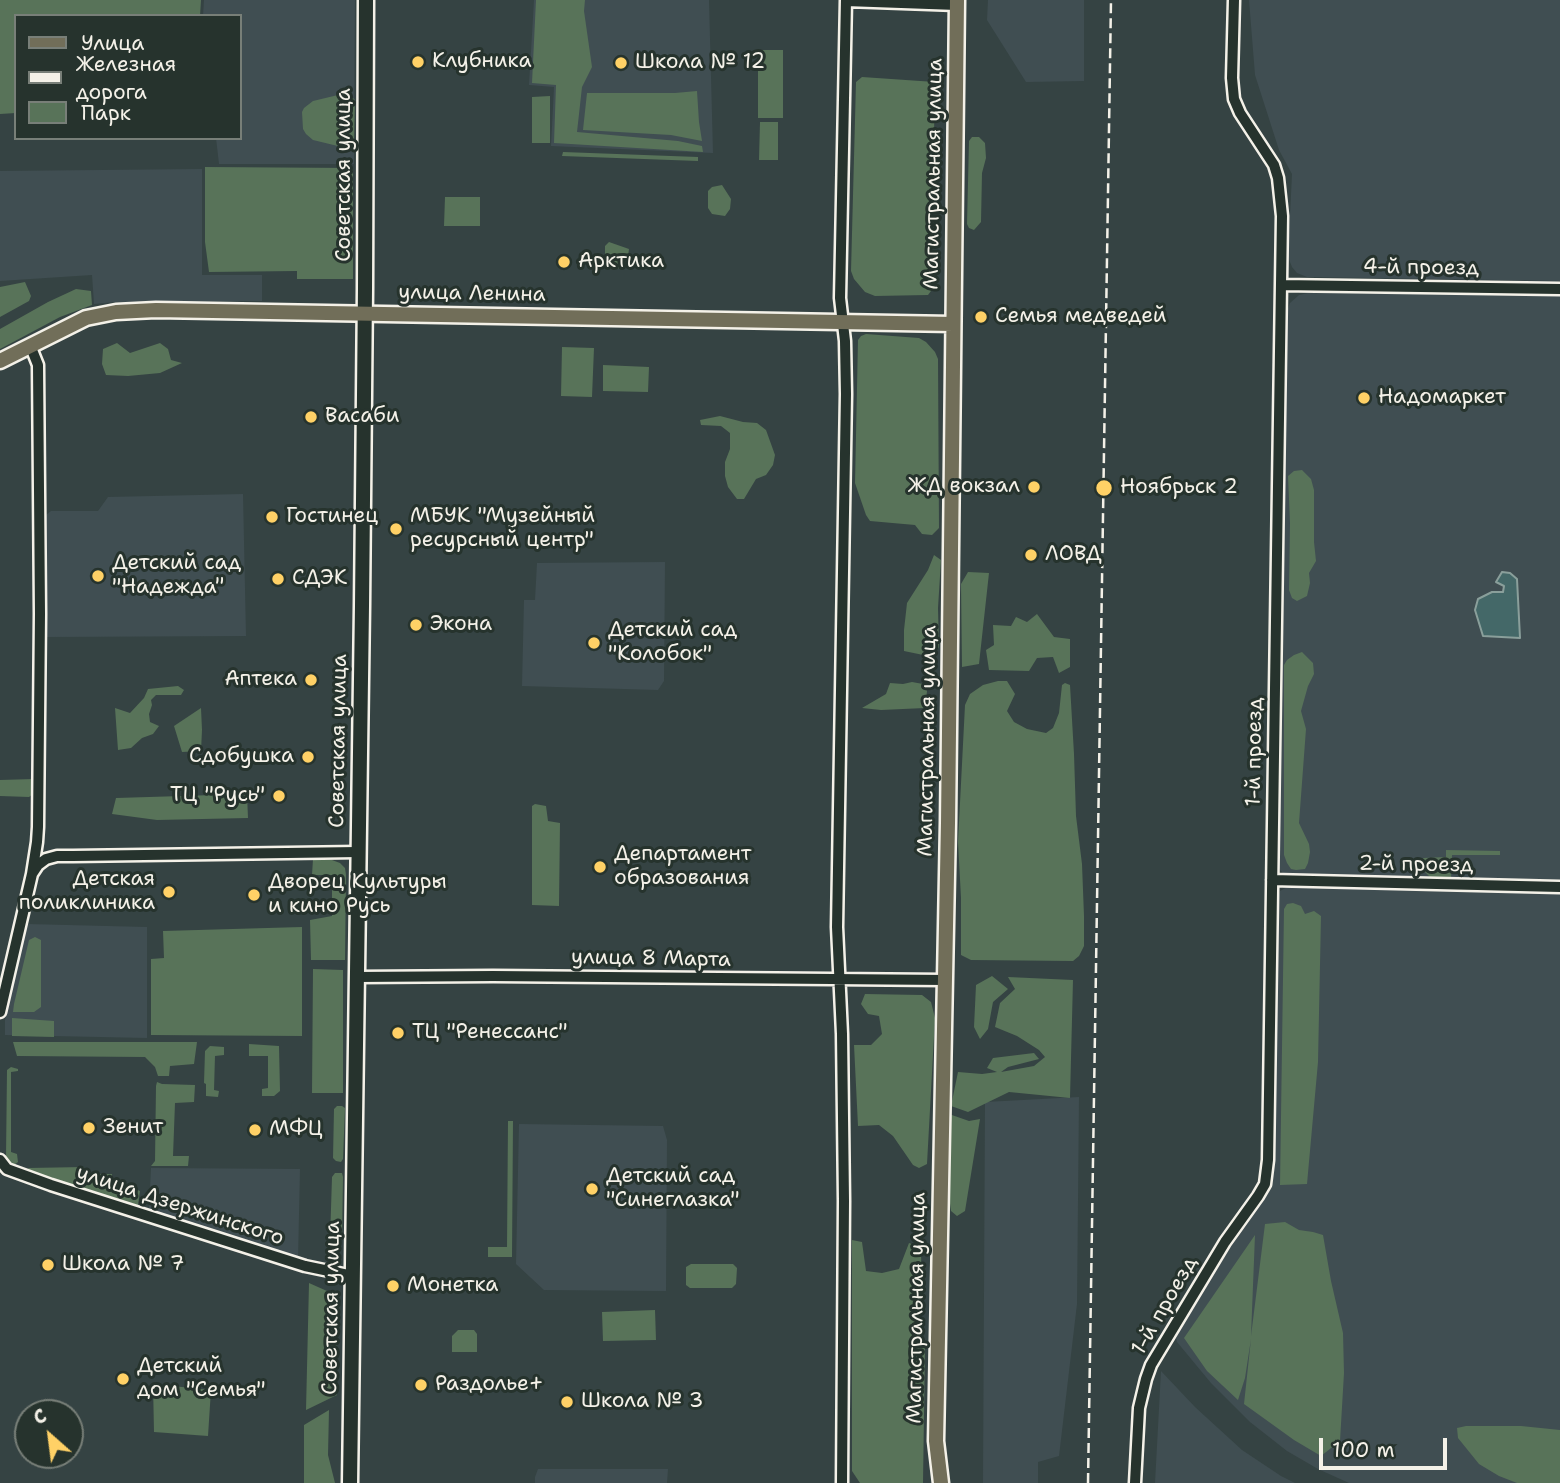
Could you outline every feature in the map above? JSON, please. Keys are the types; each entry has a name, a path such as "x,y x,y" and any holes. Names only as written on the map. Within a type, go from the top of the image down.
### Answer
{"main road":[{"name":"Советская улица","path":"350,1483 362,643 366,0"},
{"name":"Магистральная улица","path":"941,1483 936,1441 948,822 957,3"},
{"name":"улица Ленина","path":"0,361 86,318 116,312 156,310 953,324"},
{"path":"934,1483 936,1441"}],"street":[{"name":"1-й проезд","path":"1135,1483 1139,1408 1151,1365 1225,1242 1265,1184 1268,1160 1282,216 1277,171 1240,113 1233,90 1231,78 1234,0"},
{"path":"842,1483 844,1201 837,927 846,394 845,341 840,298 846,1 957,3"},
{"name":"4-й проезд","path":"1281,285 1560,289"},
{"path":"0,1012 37,842 38,365 30,345"},
{"path":"32,874 46,859 57,856 358,852"},
{"name":"2-й проезд","path":"1272,880 1560,887"},
{"name":"улица 8 Марта","path":"357,977 945,980"},
{"name":"улица Дзержинского","path":"0,1160 7,1169 64,1189 305,1266 353,1276"}],"shaded area":[{"path":"204,0 355,0 354,164 219,164 216,140 242,140 242,14 203,14"},
{"name":"Школа № 12","path":"534,0 709,0 713,153 551,146 554,87 529,85"},
{"path":"988,0 1084,0 1084,81 1026,82 987,20"},
{"path":"1249,0 1560,0 1560,281 1307,277 1297,273 1288,257 1292,174 1279,150 1255,75"},
{"path":"202,169 202,275 262,275 262,301 94,304 92,275 0,281 0,171"},
{"path":"1299,295 1560,296 1560,884 1291,877 1280,870 1287,311 1290,303"},
{"path":"243,494 246,636 47,637 46,515 51,511 98,511 108,497"},
{"name":"Детский сад \"Колобок\"","path":"665,562 664,681 658,690 522,686 524,600 535,600 537,563"},
{"path":"1291,885 1560,891 1560,1483 1349,1483 1287,1451 1250,1422 1211,1383 1177,1342 1180,1330 1231,1244 1270,1189 1274,1172 1278,898 1280,891"},
{"path":"27,924 147,927 147,1038 5,1035 5,1020"},
{"path":"1079,1097 1077,1304 1059,1456 1038,1462 1038,1483 983,1483 985,1102"},
{"name":"Детский сад \"Синеглазка\"","path":"519,1124 663,1126 667,1140 666,1291 544,1290 516,1264"},
{"path":"151,1168 300,1169 298,1260 149,1212"},
{"path":"1161,1371 1242,1450 1295,1483 1155,1483"},
{"path":"538,1469 668,1469 667,1483 535,1483"}],"green space":[{"path":"0,0 201,0 200,14 14,14 14,113 0,114"},
{"path":"536,0 585,0 584,11 592,67 582,87 577,132 678,141 702,146 703,152 554,143 556,85 532,83"},
{"path":"758,50 783,50 783,118 758,118"},
{"path":"862,77 935,82 931,291 928,295 875,296 865,292 851,271 856,82"},
{"path":"697,91 702,141 671,135 583,130 587,93"},
{"path":"350,95 355,100 354,142 346,148 313,140 303,129 304,108 313,101"},
{"path":"550,96 550,143 532,143 532,97"},
{"path":"760,122 778,122 778,160 759,160"},
{"path":"972,137 979,137 985,143 986,158 982,173 981,222 974,230 967,224 969,141"},
{"path":"563,152 698,157 698,161 562,156"},
{"path":"205,167 353,168 353,279 297,279 297,271 209,272 205,242"},
{"path":"722,185 731,199 730,209 725,216 712,214 708,208 708,191 712,187"},
{"path":"445,197 480,197 480,226 444,226"},
{"path":"609,242 629,249 627,263 621,268 610,269 605,266 605,246"},
{"path":"25,282 31,296 29,301 0,317 0,287"},
{"path":"76,289 91,291 92,305 60,317 0,349 0,329"},
{"path":"866,334 919,338 926,342 938,359 939,528 932,535 922,534 915,525 870,521 855,483 858,340"},
{"path":"117,343 130,353 160,343 168,349 171,360 182,363 160,373 106,375 102,364 103,349"},
{"path":"562,347 594,348 592,397 561,396"},
{"path":"603,365 649,367 648,392 603,391"},
{"path":"720,416 757,423 766,430 775,455 773,465 766,475 756,479 744,499 737,499 728,487 725,476 730,433 721,426 701,425 700,420"},
{"path":"1302,470 1311,479 1314,490 1316,561 1309,573 1307,596 1297,601 1292,598 1289,590 1288,476 1294,471"},
{"path":"934,555 941,560 939,647 935,654 928,656 904,651 904,630 907,603 928,570"},
{"path":"968,572 989,573 979,664 962,667 961,584"},
{"path":"1037,614 1054,637 1070,639 1070,667 1059,673 1053,657 1037,658 1029,671 989,670 986,650 994,645 993,625 1011,626 1016,617 1027,622"},
{"path":"1302,652 1313,663 1314,674 1301,711 1306,729 1299,823 1310,852 1305,869 1296,870 1291,869 1284,855 1284,665 1287,660"},
{"path":"1007,681 1015,694 1007,711 1014,722 1027,729 1046,733 1053,728 1059,713 1062,685 1070,685 1084,916 1084,946 1073,961 971,960 961,955 958,842 965,705 970,694 983,685"},
{"path":"890,683 923,684 927,691 925,708 862,708 886,694"},
{"path":"178,686 184,690 181,695 156,695 151,700 150,722 159,726 153,734 142,738 131,748 118,750 115,708 130,713 144,698 148,689"},
{"path":"201,708 201,751 182,752 174,726"},
{"path":"34,779 33,794 29,797 0,796 0,780"},
{"path":"247,794 248,818 157,820 112,814 116,798"},
{"path":"532,806 546,806 548,821 560,823 559,906 532,905"},
{"path":"1446,850 1500,851 1500,855 1452,855 1451,879 1432,879 1424,871 1423,858 1446,857"},
{"path":"313,859 332,860 345,868 345,960 311,960 310,920 332,916 332,875 312,875"},
{"path":"1287,904 1301,906 1305,914 1314,911 1321,916 1318,1062 1307,1184 1280,1185 1284,909"},
{"path":"302,927 302,1036 151,1035 151,959 164,958 163,931"},
{"path":"35,937 41,940 41,1007 34,1012 13,1012 29,940"},
{"path":"313,969 343,970 343,1093 312,1093"},
{"path":"992,976 1008,989 993,1002 988,1029 980,1039 974,1027 976,985"},
{"path":"1008,977 1073,980 1070,1098 1009,1092 968,1112 951,1106 958,1072 997,1072 987,1068 993,1058 1034,1053 1039,1059 1008,1067 1001,1072 1034,1066 1045,1057 1017,1036 995,1027 1000,1003 1015,989"},
{"path":"865,994 922,995 931,1002 935,1018 927,1164 919,1168 913,1165 893,1136 879,1125 858,1126 854,1045 871,1045 882,1034 879,1016 868,1014 861,1004"},
{"path":"12,1018 54,1021 54,1037 12,1036"},
{"path":"13,1042 197,1042 194,1064 170,1066 169,1076 158,1076 155,1067 145,1057 17,1056"},
{"path":"249,1044 279,1046 280,1091 274,1096 262,1096 262,1089 268,1088 268,1056 249,1056"},
{"path":"210,1046 224,1047 224,1055 215,1056 214,1090 219,1091 218,1097 206,1096 205,1051"},
{"path":"11,1067 18,1069 11,1072 11,1152 17,1154 18,1162 14,1165 8,1163 6,1157 7,1070"},
{"path":"157,1082 195,1085 194,1102 175,1103 173,1156 189,1156 188,1166 151,1166 155,1161"},
{"path":"337,1106 345,1108 341,1162 333,1158 334,1109"},
{"path":"949,1114 969,1121 980,1119 965,1211 957,1216 951,1211 948,1189"},
{"path":"508,1121 513,1121 512,1257 488,1257 488,1247 507,1247"},
{"path":"84,1167 84,1174 112,1174 112,1190 140,1191 138,1205 30,1171 28,1168"},
{"path":"335,1173 342,1173 343,1177 342,1240 330,1240 332,1177"},
{"path":"1285,1222 1299,1230 1323,1235 1343,1333 1344,1373 1340,1441 1321,1456 1244,1404 1251,1339 1245,1378 1238,1400 1207,1371 1184,1338 1255,1235 1251,1336 1265,1224"},
{"path":"852,1240 862,1242 866,1271 882,1273 899,1269 909,1243 921,1249 922,1309 916,1330 925,1346 923,1483 860,1483 852,1471"},
{"path":"691,1264 733,1264 737,1268 736,1284 732,1288 690,1288 686,1285 686,1267"},
{"path":"309,1283 336,1295 337,1395 306,1410"},
{"path":"655,1310 656,1340 603,1341 602,1312"},
{"path":"458,1330 474,1330 477,1334 477,1352 452,1352 452,1336"},
{"path":"153,1384 211,1390 208,1436 154,1432"},
{"path":"329,1410 328,1455 335,1483 304,1483 304,1425"},
{"path":"1521,1426 1560,1430 1560,1483 1517,1483 1479,1464 1458,1438 1457,1428"}],"water":[{"path":"1502,572 1510,573 1517,579 1520,638 1483,636 1475,610 1478,599 1492,592 1503,592 1504,586 1496,582"}],"railway":[{"path":"1088,1483 1111,0"}],"place":[{"name":"Клубника","path":"418,62"},
{"name":"Школа № 12","path":"621,63"},
{"name":"Арктика","path":"564,262"},
{"name":"Семья медведей","path":"981,317"},
{"name":"Надомаркет","path":"1364,398"},
{"name":"Васаби","path":"311,417"},
{"name":"ЖД вокзал","path":"1034,487"},
{"name":"Ноябрьск 2","path":"1104,488"},
{"name":"Гостинец","path":"272,517"},
{"name":"МБУК \"Музейный ресурсный центр\"","path":"396,529"},
{"name":"ЛОВД","path":"1031,555"},
{"name":"Детский сад \"Надежда\"","path":"98,576"},
{"name":"СДЭК","path":"278,579"},
{"name":"Экона","path":"416,625"},
{"name":"Детский сад \"Колобок\"","path":"594,643"},
{"name":"Аптека","path":"311,680"},
{"name":"Сдобушка","path":"308,757"},
{"name":"ТЦ \"Русь\"","path":"279,796"},
{"name":"Департамент образования","path":"600,867"},
{"name":"Детская поликлиника","path":"169,892"},
{"name":"Дворец Культуры и кино Русь","path":"254,895"},
{"name":"ТЦ \"Ренессанс\"","path":"398,1033"},
{"name":"Зенит","path":"89,1128"},
{"name":"МФЦ","path":"255,1130"},
{"name":"Детский сад \"Синеглазка\"","path":"592,1189"},
{"name":"Школа № 7","path":"48,1265"},
{"name":"Монетка","path":"393,1286"},
{"name":"Детский дом \"Семья\"","path":"123,1379"},
{"name":"Раздолье+","path":"421,1385"},
{"name":"Школа № 3","path":"567,1402"}]}
